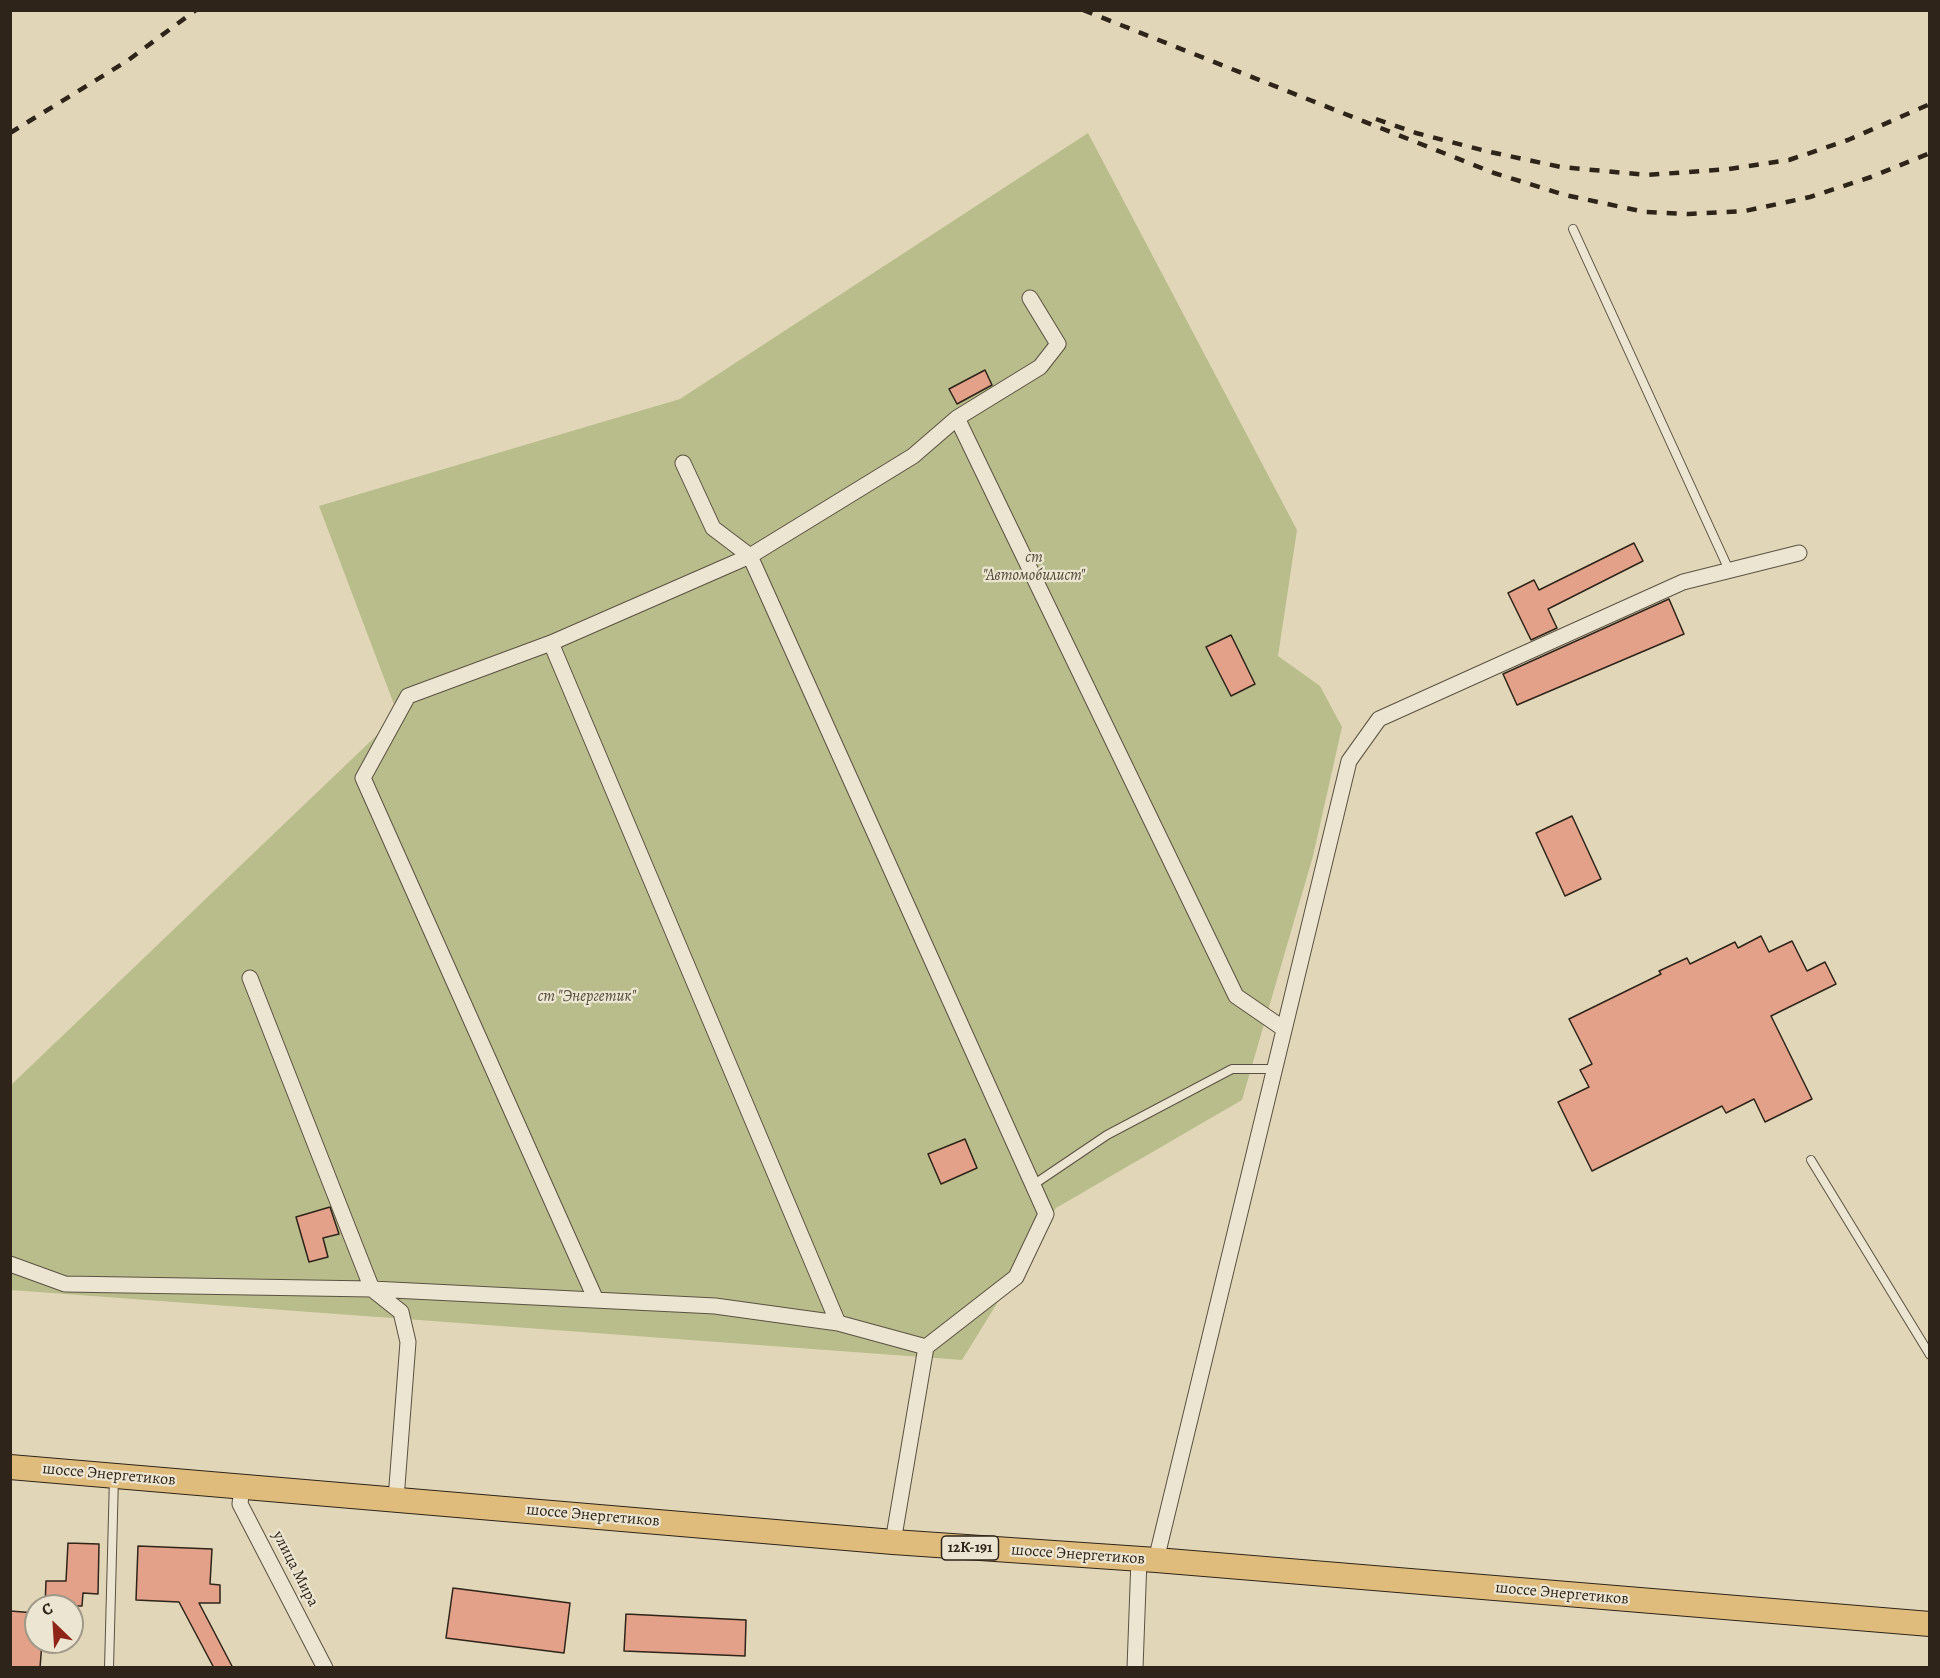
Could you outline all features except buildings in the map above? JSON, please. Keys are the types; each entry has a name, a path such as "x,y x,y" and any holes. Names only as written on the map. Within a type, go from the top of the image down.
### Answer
{"main road":[{"name":"шоссе Энергетиков","path":"10,1467 893,1542 1148,1560 1929,1624"}],"street":[{"path":"596,1300 363,778 408,696 551,643 750,556 913,456 957,418 1040,367 1058,344 1030,298"},
{"path":"957,418 1236,996 1284,1029"},
{"path":"682,463 713,528 750,556 1046,1215 1016,1277 926,1347 893,1542"},
{"path":"1135,1668 1148,1560 1275,1069 1349,761 1379,719 1683,582 1799,553"},
{"path":"551,643 838,1323"},
{"path":"250,978 372,1289 402,1312 408,1342 396,1499"},
{"path":"10,1264 65,1284 372,1289 715,1306 838,1323 926,1347"},
{"name":"улица Мира","path":"242,1486 240,1503 325,1668"}],"lane":[{"path":"1573,230 1729,570"},
{"path":"1033,1185 1107,1135 1232,1069 1275,1069"},
{"path":"1811,1160 1929,1355"},
{"path":"109,1668 114,1476"}],"green space":[{"name":"ст \"Энергетик\"","path":"1088,133 1297,530 1278,656 1320,686 1342,727 1313,856 1242,1100 1056,1208 962,1360 11,1290 11,1085 398,715 319,506 680,399"}],"railway":[{"path":"10,133 127,61 196,10"},
{"path":"1083,10 1494,173 1565,195 1645,212 1689,214 1745,211 1810,197 1871,177 1930,153"},
{"path":"1376,119 1416,133 1561,167 1647,175 1729,169 1789,160 1848,140 1930,104"}],"park label":[{"name":"ст \"Автомобилист\"","path":"1034,567"}]}
